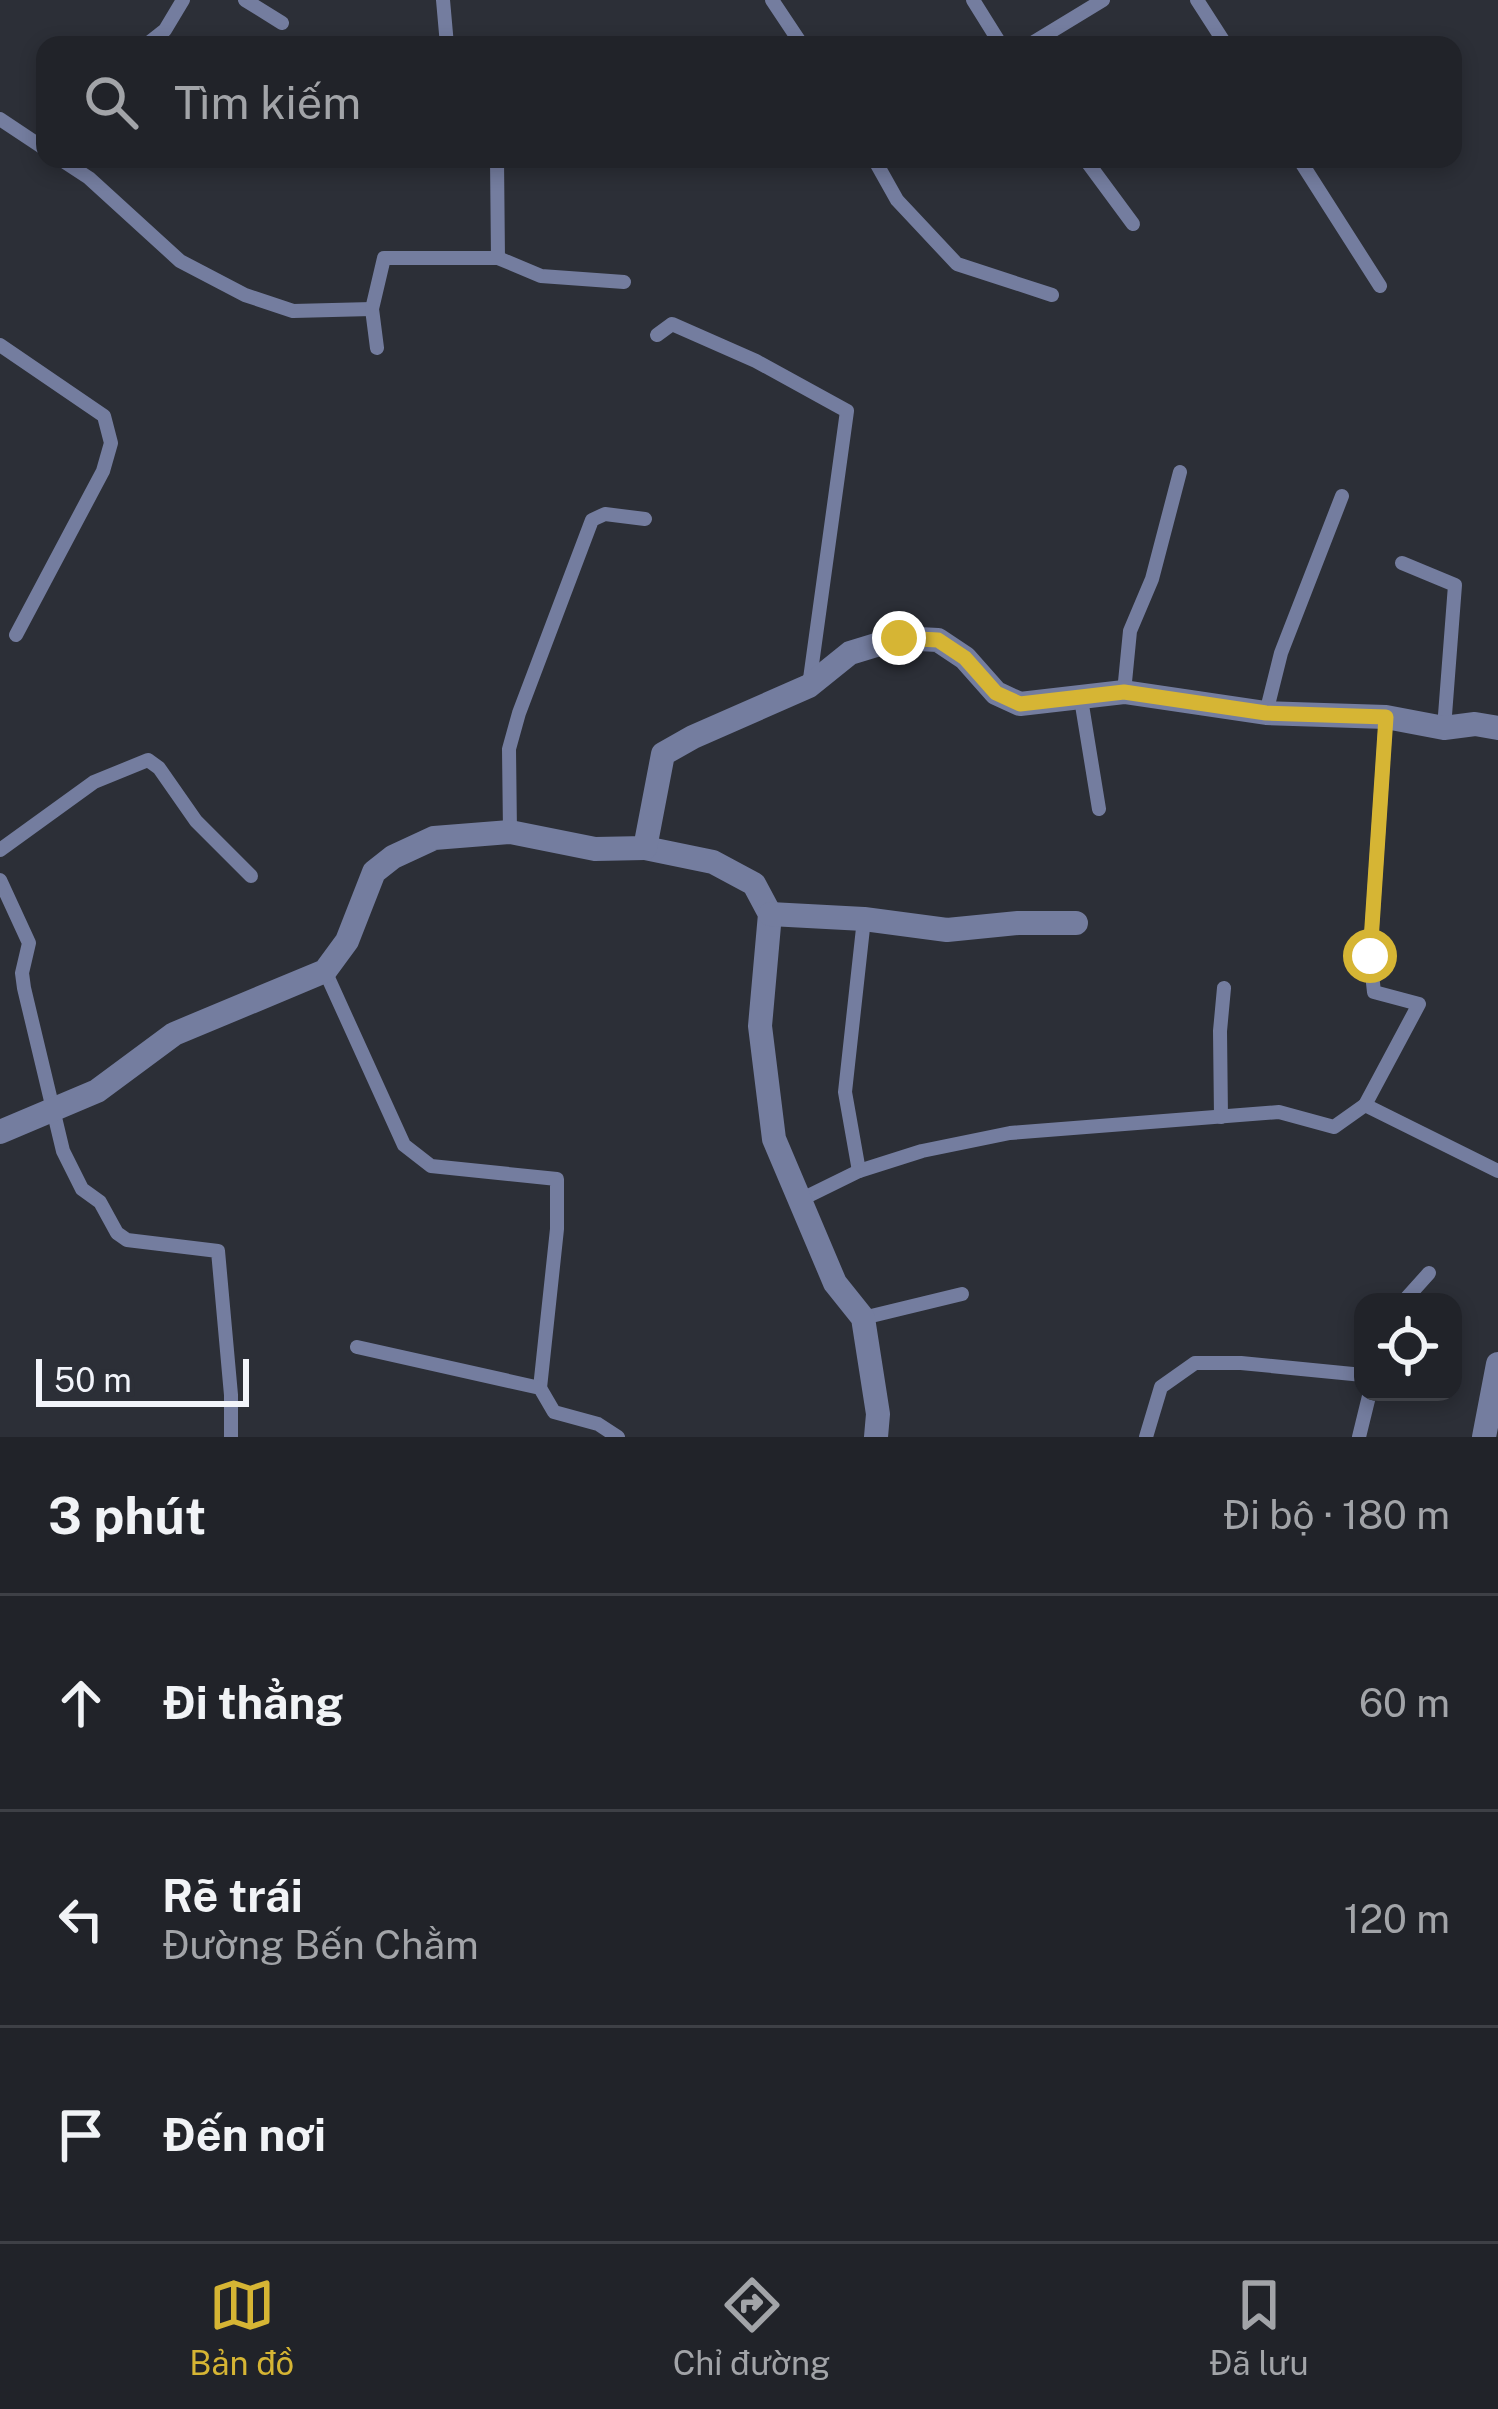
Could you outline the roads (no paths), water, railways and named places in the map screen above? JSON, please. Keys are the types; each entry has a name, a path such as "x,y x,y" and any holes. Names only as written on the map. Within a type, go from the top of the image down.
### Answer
{"street":[{"path":"645,848 663,754 808,686 850,653 899,638 938,640 965,658 996,693 1020,704 1124,692 1266,713 1386,717 1444,728 1475,724 1498,728"},
{"path":"0,1132 97,1091 174,1034 325,971 347,941 374,872 393,857 434,838 510,832 595,848 645,848 713,862 754,884 770,914 760,1026 774,1138 835,1283 863,1318 878,1414 876,1437"},
{"path":"770,914 946,930 1076,923"},
{"path":"1484,1437 1498,1364"}],"lane":[{"path":"157,36 184,0"},
{"path":"245,0 282,22"},
{"path":"443,0 446,36"},
{"path":"772,0 796,36"},
{"path":"973,0 995,36"},
{"path":"1044,36 1103,0"},
{"path":"1198,0 1220,36"},
{"path":"0,119 36,143"},
{"path":"74,168 180,261 245,295 293,311 372,309"},
{"path":"497,168 498,258"},
{"path":"879,168 897,200 957,265 1052,295"},
{"path":"1091,168 1133,224"},
{"path":"1305,168 1380,286"},
{"path":"377,348 372,309 384,259 498,258 541,276 624,282"},
{"path":"657,335 671,324 756,361 847,411 808,686"},
{"path":"0,345 104,416 111,442 103,471 16,635"},
{"path":"1124,692 1130,631 1152,579 1180,472"},
{"path":"1266,713 1281,652 1342,496"},
{"path":"510,832 509,749 592,520 605,514 645,519"},
{"path":"1402,563 1455,585 1444,728"},
{"path":"1081,699 1099,809"},
{"path":"802,1199 859,1171 922,1151 1010,1133 1279,1112 1334,1127 1365,1105 1419,1004 1374,992 1370,956 1386,717"},
{"path":"0,850 94,782 148,760 159,768 196,821 251,876"},
{"path":"0,880 27,936 24,988 63,1151 82,1189 102,1205 121,1237 139,1244 217,1250 231,1437"},
{"path":"859,1171 845,1092 864,920"},
{"path":"325,971 404,1145 430,1166 557,1179 557,1229 540,1388 554,1412 598,1424 618,1437"},
{"path":"1221,1117 1224,988"},
{"path":"1365,1105 1498,1171"},
{"path":"1411,1293 1429,1273"},
{"path":"863,1318 962,1294"},
{"path":"357,1347 540,1388"},
{"path":"1146,1437 1161,1387 1195,1363 1354,1374"},
{"path":"1359,1437 1368,1401"}]}
